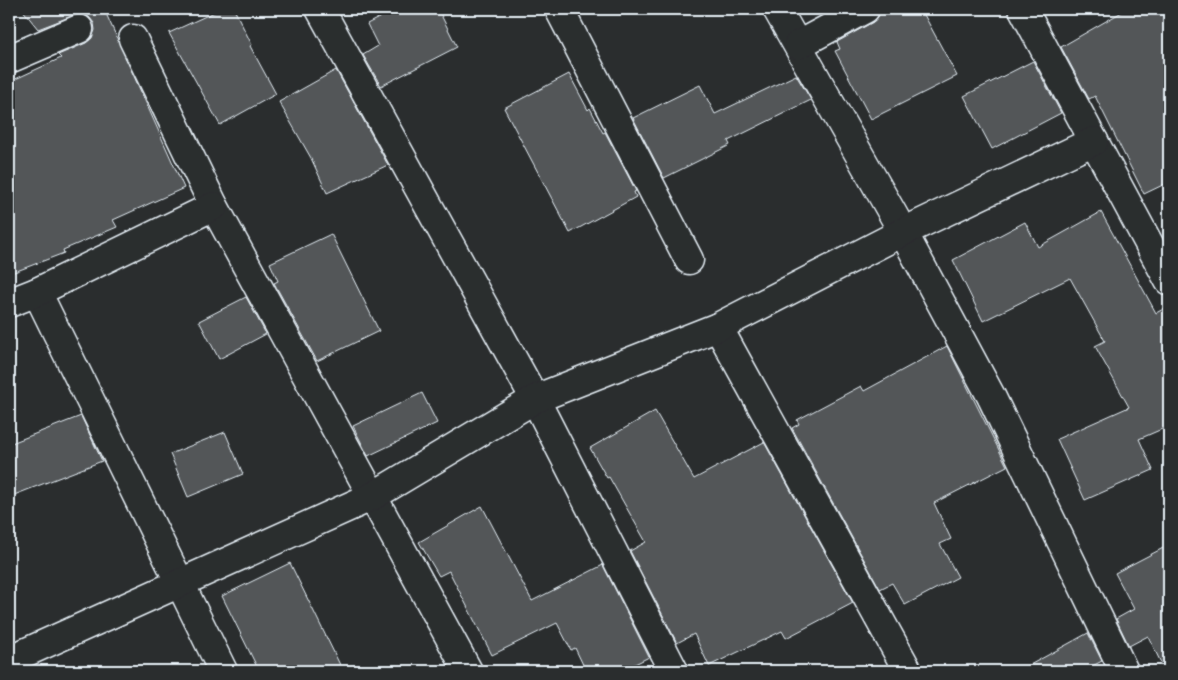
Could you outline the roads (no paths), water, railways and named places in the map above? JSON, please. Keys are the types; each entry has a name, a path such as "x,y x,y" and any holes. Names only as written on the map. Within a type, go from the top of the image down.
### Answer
{"street":[{"path":"320,9 535,399 674,671"},
{"path":"558,9 689,260"},
{"path":"777,9 903,232 991,396 1124,671"},
{"path":"798,45 865,9"},
{"path":"1023,9 1169,281"},
{"path":"9,59 79,29"},
{"path":"133,39 214,206 468,671"},
{"path":"9,660 373,496 535,399 718,327 903,232 1084,123"},
{"path":"9,303 37,292 214,206"},
{"path":"37,292 223,671"},
{"path":"718,327 908,671"}]}
